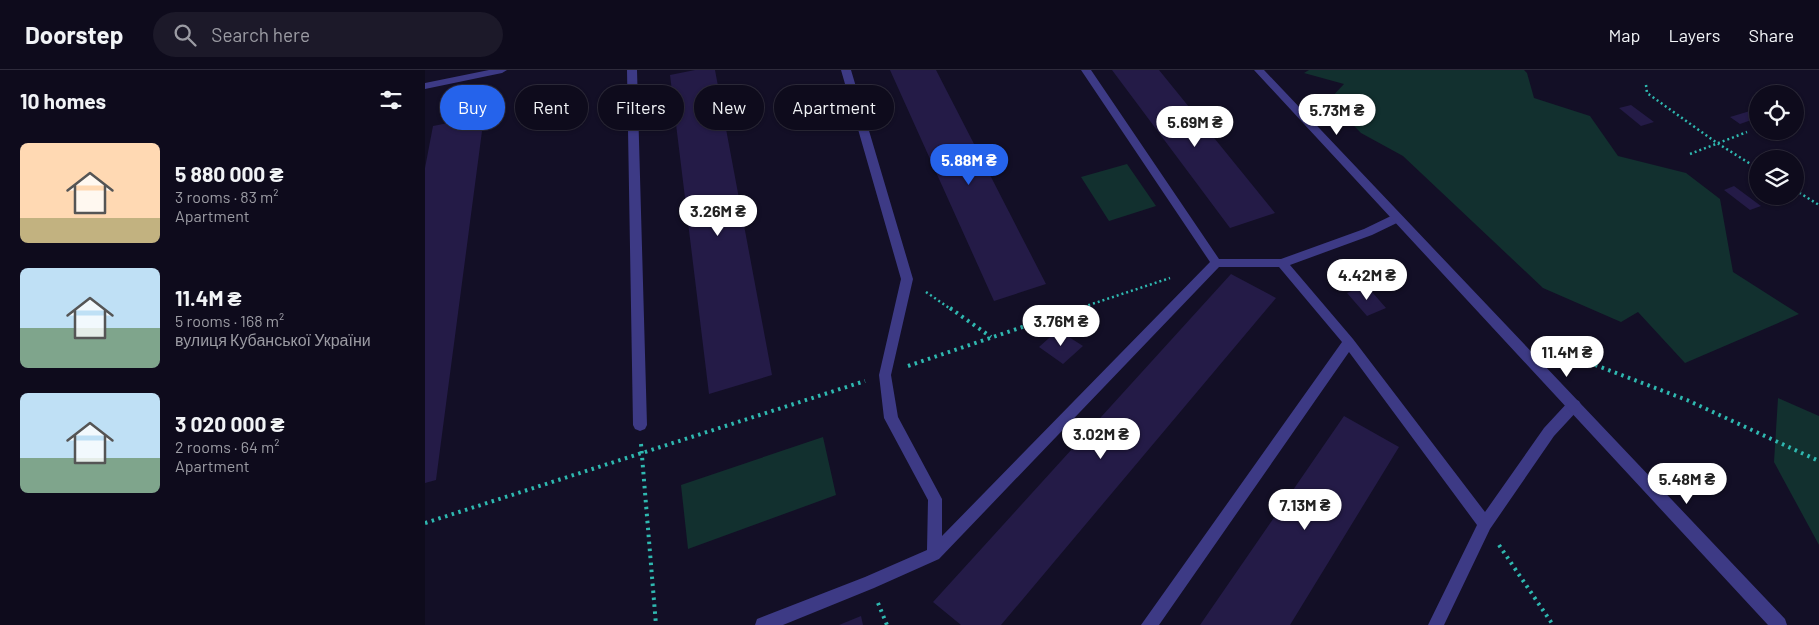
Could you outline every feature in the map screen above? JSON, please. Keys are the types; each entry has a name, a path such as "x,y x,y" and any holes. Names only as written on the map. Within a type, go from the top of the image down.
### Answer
{"street":[{"path":"425,86 502,70"},
{"path":"632,70 640,426"},
{"path":"846,70 907,279 885,375 891,418 935,498 934,554"},
{"path":"1086,70 1217,263"},
{"path":"1259,70 1779,625"},
{"path":"763,625 869,583 934,554 1217,263 1282,263 1369,232 1397,218"},
{"path":"1282,263 1349,342 1485,524"},
{"path":"1149,625 1349,342"},
{"path":"1436,625 1485,524 1549,432 1574,405"}],"path":[{"path":"1646,85 1647,93 1717,143 1749,163"},
{"path":"1690,154 1747,132"},
{"path":"1804,195 1819,204"},
{"path":"425,523 885,375 991,337 1179,275"},
{"path":"907,279 991,337"},
{"path":"1582,360 1687,400 1819,461"},
{"path":"640,426 656,625"},
{"path":"1485,524 1553,625"}],"green space":[{"path":"1309,70 1524,70 1527,73 1534,98 1590,116 1618,156 1686,173 1720,199 1733,272 1799,314 1685,363 1638,312 1621,322 1543,288 1403,156 1361,133 1329,100 1344,84 1304,73"},
{"path":"1127,164 1156,206 1109,221 1081,177"},
{"path":"1778,398 1819,416 1819,545 1774,462"},
{"path":"823,437 836,495 688,549 681,485"}],"building":[{"path":"695,70 715,70 718,85 694,85 694,130 726,130 772,375 709,394 677,130 684,130 684,85 671,85 670,75"},
{"path":"890,70 936,70 1046,284 994,301"},
{"path":"1112,70 1159,70 1275,213 1230,228"},
{"path":"1631,105 1654,122 1641,126 1619,108"},
{"path":"1749,111 1749,121 1740,124 1730,117"},
{"path":"440,125 440,130 482,130 436,480 425,483 425,168 433,126"},
{"path":"1734,186 1749,197 1749,205 1761,206 1750,210 1724,190"},
{"path":"1231,274 1276,298 1001,625 961,625 933,602"},
{"path":"1366,285 1386,308 1367,316 1347,293"},
{"path":"1058,330 1083,346 1063,364 1039,347"},
{"path":"1344,416 1399,447 1290,625 1200,625"},
{"path":"861,616 863,625 839,625"}]}
